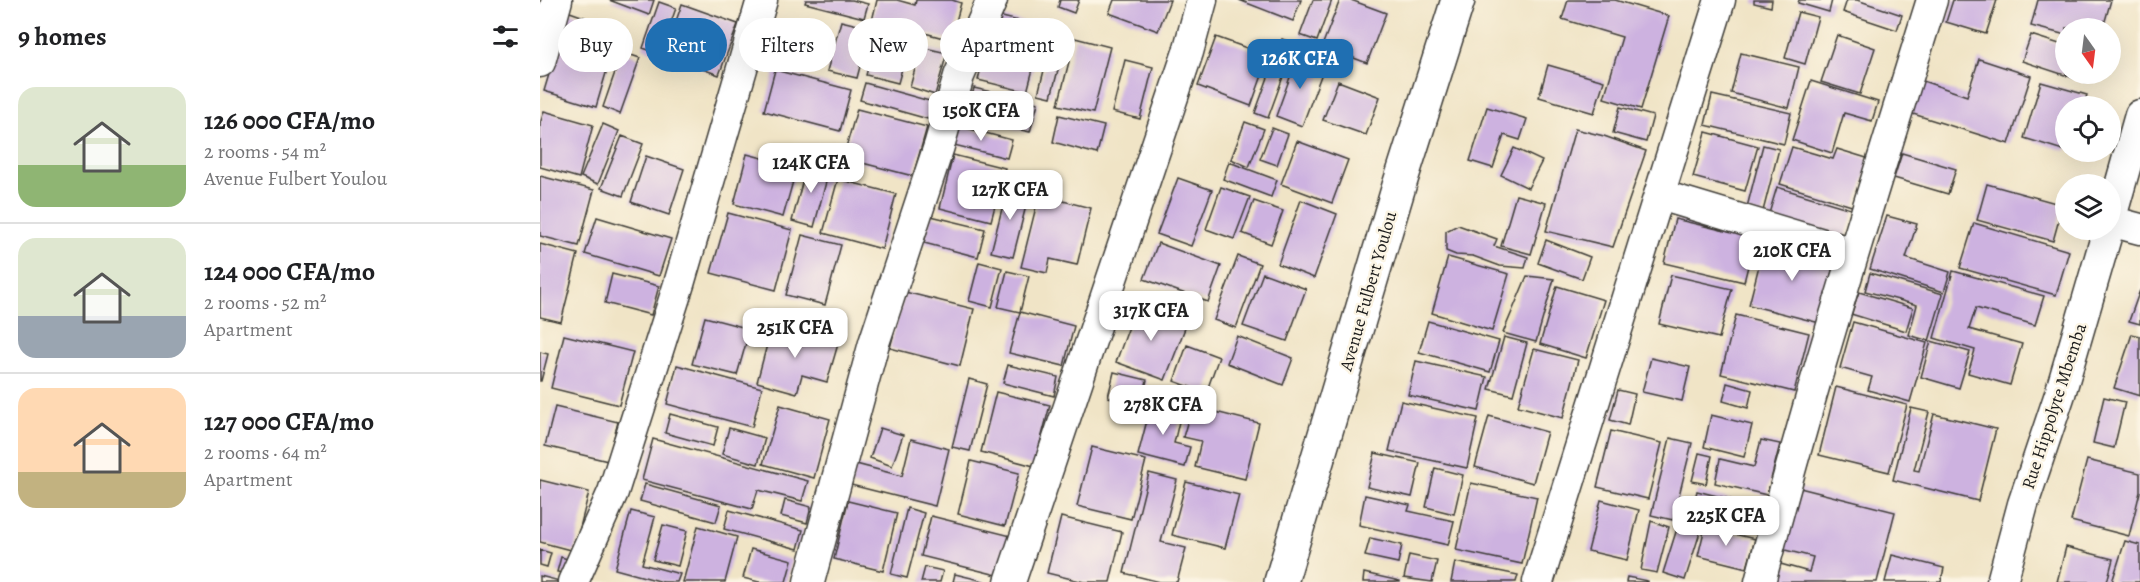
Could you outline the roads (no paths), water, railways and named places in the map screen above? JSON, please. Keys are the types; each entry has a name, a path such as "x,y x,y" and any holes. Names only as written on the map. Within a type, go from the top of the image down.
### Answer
{"main road":[{"name":"Avenue Fulbert Youlou","path":"1281,582 1399,186 1458,0"}],"street":[{"path":"540,63 557,0"},
{"path":"573,582 616,481 679,284 762,0"},
{"path":"809,582 874,343 939,146 959,76 992,0"},
{"path":"1010,582 1188,52 1202,0"},
{"path":"1538,582 1720,0"},
{"path":"1760,582 1794,451 1932,0"},
{"path":"2121,182 2140,115"},
{"path":"1660,195 1853,253"},
{"path":"2121,224 2140,229"},
{"name":"Rue Hippolyte Mbemba","path":"2002,582 2023,504 2060,394 2105,240"}]}
